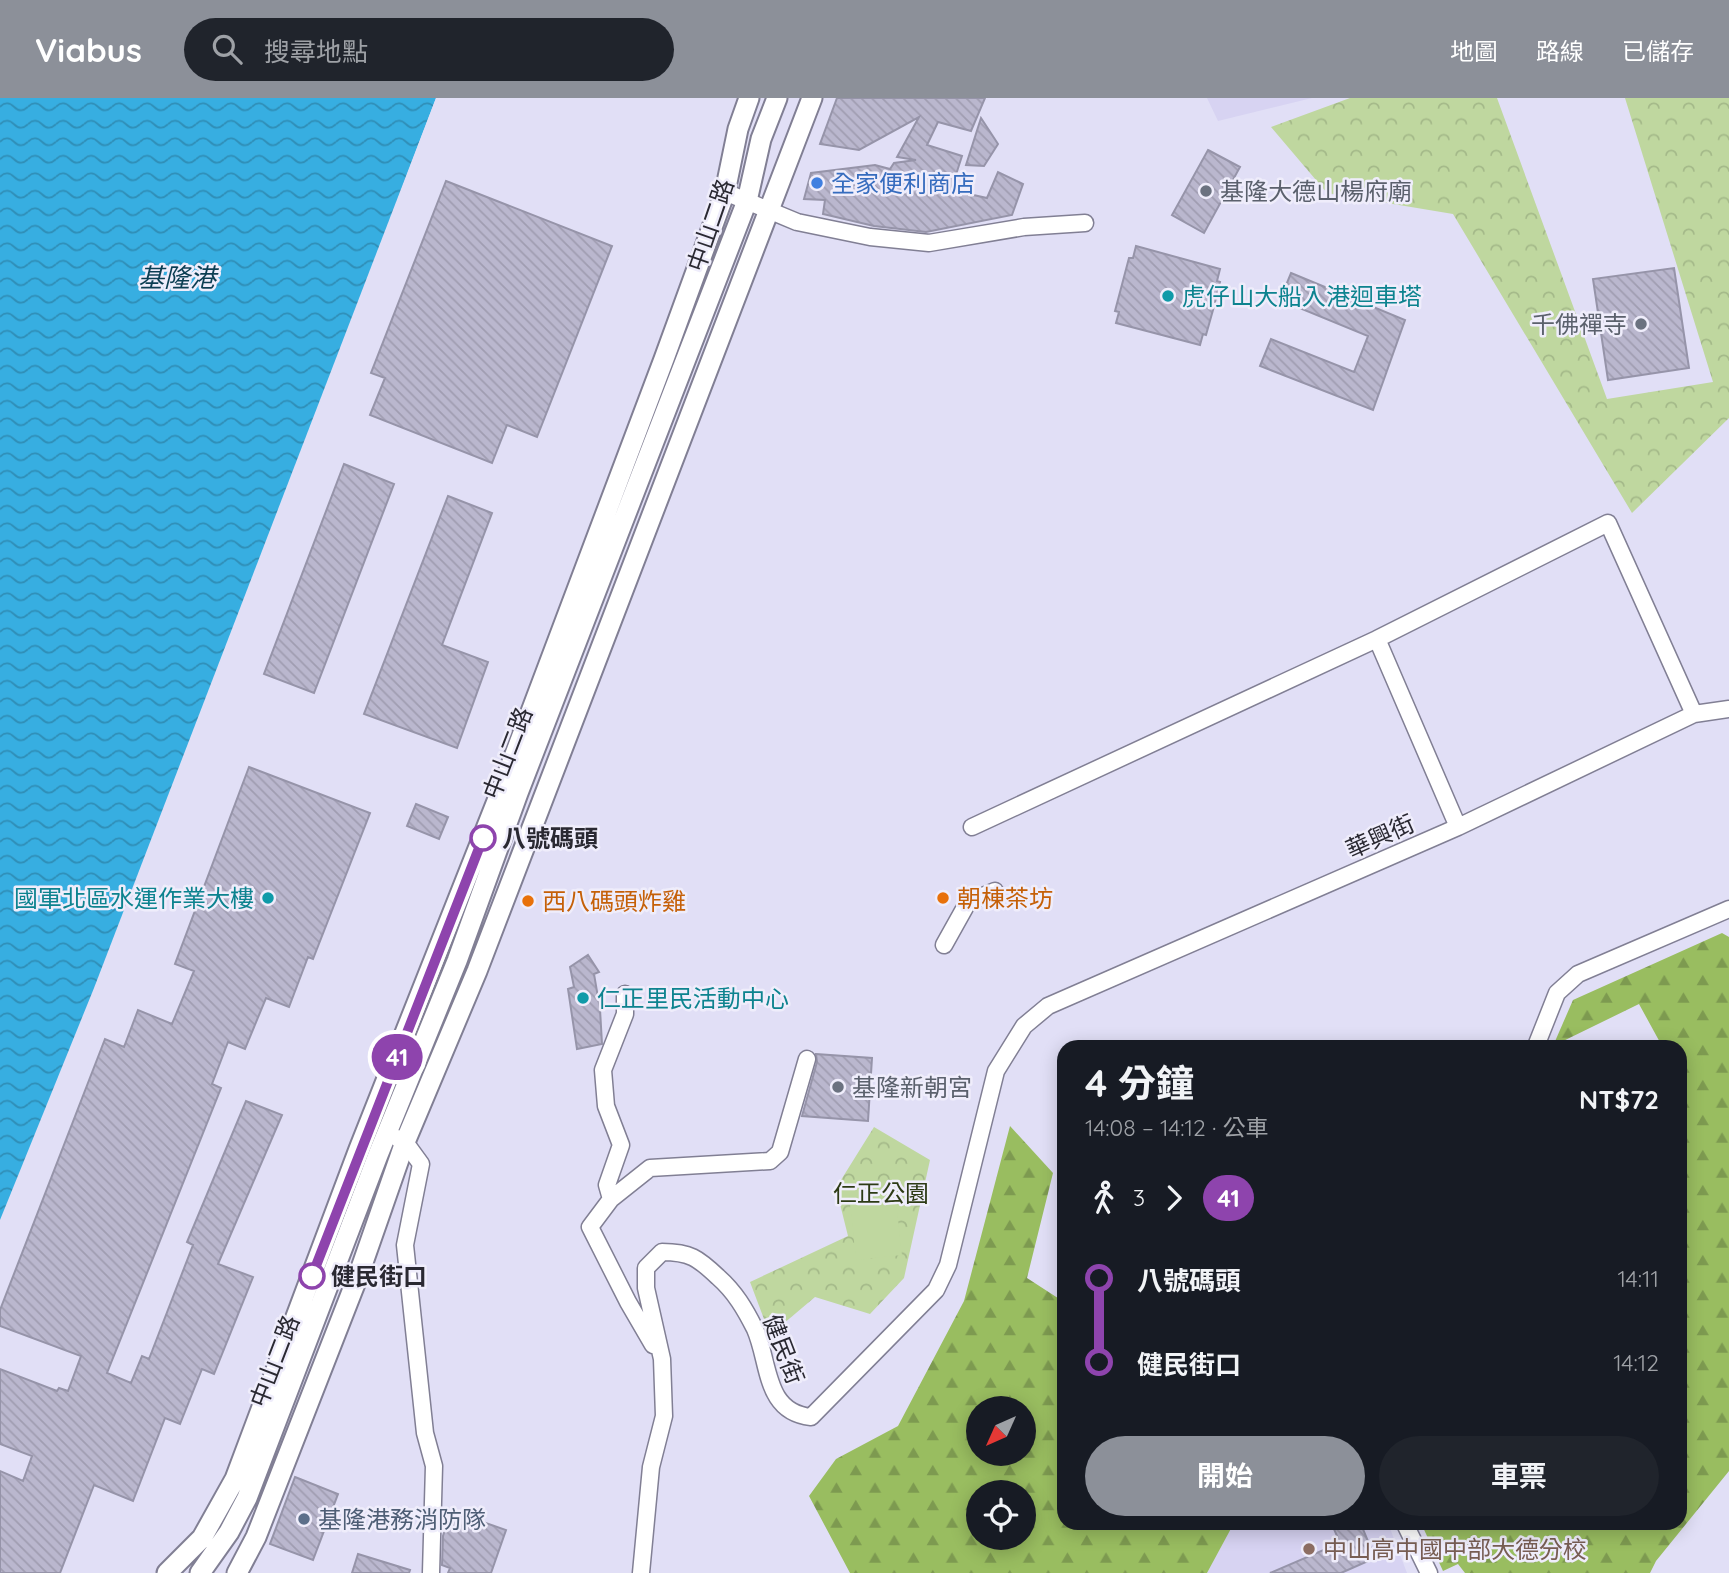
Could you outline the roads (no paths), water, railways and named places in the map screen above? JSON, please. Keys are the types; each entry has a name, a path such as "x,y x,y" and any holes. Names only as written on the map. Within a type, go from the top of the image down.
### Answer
{"street":[{"name":"中山二路","path":"167,1573 202,1538 235,1479 387,1133 503,786 725,192 738,130 750,98"},
{"name":"中山二路","path":"200,1573 229,1532 247,1498 387,1133 457,961 523,780 747,201 761,139 777,98"},
{"name":"中山二路","path":"237,1573 256,1537 355,1284 387,1133 477,971 812,98"},
{"path":"725,192 797,222 870,237 929,243 1024,227 1085,223"},
{"path":"972,827 1377,639 1608,523 1694,714"},
{"path":"1377,639 1458,827"},
{"name":"華興街","path":"1048,1006 1458,827 1694,714 1729,709"},
{"path":"944,945 968,902 995,891"},
{"path":"1538,1040 1557,993 1578,974 1729,909"},
{"path":"611,1199 607,1185 621,1145 606,1106 603,1070 625,1014 625,994"},
{"name":"健民街","path":"641,1573 651,1467 664,1416 662,1359 646,1288 646,1268 662,1252 684,1252 703,1262 735,1293 756,1332 765,1371 780,1402 793,1415 811,1417 936,1290 947,1265 996,1071 1024,1026 1048,1006"},
{"path":"662,1359 628,1302 590,1227 611,1199 650,1168 770,1161 780,1152 807,1059"},
{"path":"387,1133 421,1164 405,1245 425,1433 434,1465 431,1573"},
{"path":"1408,1530 1429,1573"}],"water":[{"name":"基隆港","path":"0,98 436,98 94,988 0,1220"}],"place":[{"name":"全家便利商店","path":"817,183"},
{"name":"基隆大德山楊府廟","path":"1206,191"},
{"name":"虎仔山大船入港迴車塔","path":"1168,296"},
{"name":"千佛禪寺","path":"1641,324"},
{"name":"八號碼頭","path":"483,838"},
{"name":"國軍北區水運作業大樓","path":"268,898"},
{"name":"朝棟茶坊","path":"943,898"},
{"name":"西八碼頭炸雞","path":"528,901"},
{"name":"仁正里民活動中心","path":"583,998"},
{"name":"基隆新朝宮","path":"838,1087"},
{"name":"健民街口","path":"312,1276"},
{"name":"基隆港務消防隊","path":"304,1519"},
{"name":"中山高中國中部大德分校","path":"1309,1549"}],"park label":[{"name":"仁正公園","path":"881,1193"}]}
